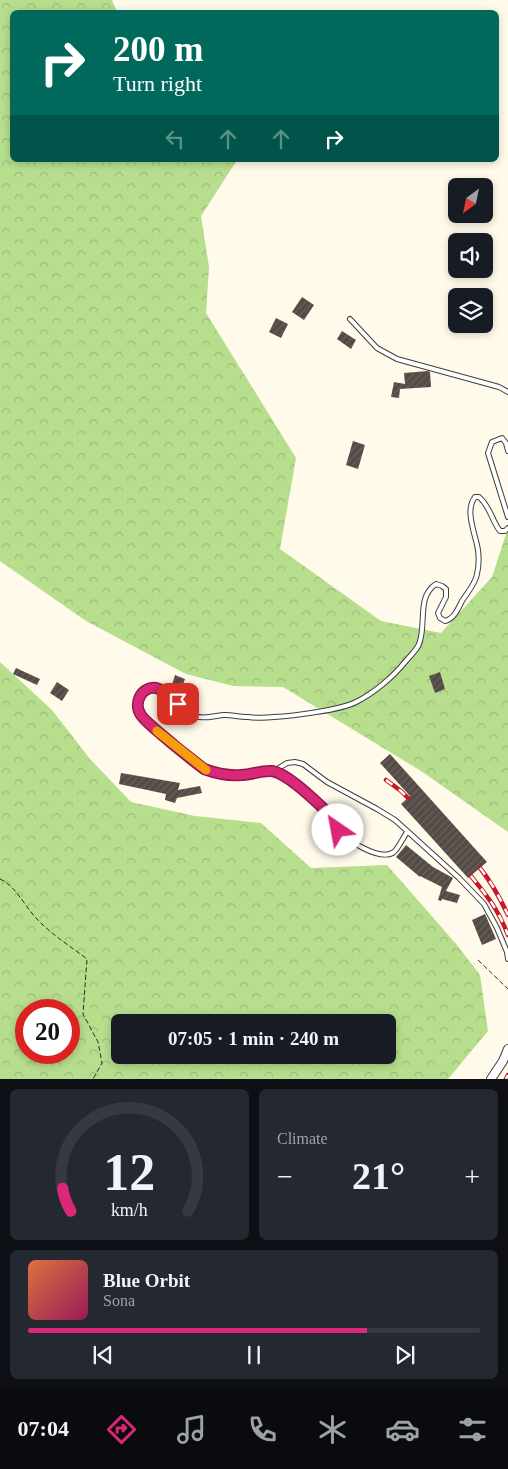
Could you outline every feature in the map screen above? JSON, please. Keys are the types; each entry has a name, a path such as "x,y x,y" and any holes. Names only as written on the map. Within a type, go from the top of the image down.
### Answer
{"street":[{"path":"491,1079 503,1061 508,1049"}],"lane":[{"path":"350,319 377,348 397,359 499,387 508,392"},
{"path":"508,452 506,443 502,438 492,442 488,453 508,517"},
{"path":"407,832 393,852 388,854 372,852 345,838 338,830 339,825 336,820 293,782 274,772 260,771 242,775 214,773 204,769 140,715 137,708 138,698 149,689 156,688 197,718 224,715 250,718 275,717 331,709 355,703 371,693 398,671 419,644 424,603 431,587 436,584 446,589 446,597 438,613 444,621 449,620 454,615 467,594 477,576 479,562 478,546 471,517 472,501 475,497 479,497 485,502 494,524 500,531 505,531 508,528"},
{"path":"274,772 287,762 303,764 327,782 395,820 459,878 484,904 497,928 508,959"}],"path":[{"path":"0,879 7,882 35,918 52,934 87,959 83,1014 98,1042 102,1063 93,1079"},
{"path":"478,960 508,989"}],"green space":[{"path":"0,0 112,0 116,10 10,10 10,162 236,162 201,216 209,267 206,313 296,458 280,549 381,621 441,633 492,577 508,528 508,832 421,771 283,687 233,686 186,674 86,621 0,561"},
{"path":"0,662 52,710 90,759 131,802 195,816 261,823 311,868 387,865 457,945 480,975 488,1031 448,1079 0,1079"}],"building":[{"path":"302,297 314,305 304,320 292,312"},
{"path":"276,318 288,324 281,338 269,332"},
{"path":"342,331 356,340 351,349 337,339"},
{"path":"430,372 431,387 400,389 399,398 391,397 394,382 405,384 404,373"},
{"path":"353,441 365,445 358,469 346,465"},
{"path":"16,668 40,679 37,685 13,674"},
{"path":"440,672 445,689 435,693 429,676"},
{"path":"175,675 185,679 179,694 170,691"},
{"path":"57,682 69,690 62,701 50,693"},
{"path":"390,754 487,862 468,878 401,804 410,796 380,763"},
{"path":"121,773 180,783 178,790 200,786 202,793 177,798 175,803 165,800 166,794 119,784"},
{"path":"406,845 433,867 453,878 446,891 460,895 457,903 442,899 441,901 438,900 442,887 420,877 396,857"},
{"path":"485,914 496,939 482,945 472,920"}],"railway":[{"path":"386,780 408,798"},
{"path":"480,868 496,891 508,915"},
{"path":"471,876 492,904 508,935"},
{"path":"506,1079 508,1075"}],"slow traffic":[{"path":"157,731 206,770"}],"route":[{"path":"178,704 156,688 142,693 138,698 137,708 140,715 204,769 214,773 242,775 260,771 274,772 287,778 336,820 339,825 338,830"}]}
